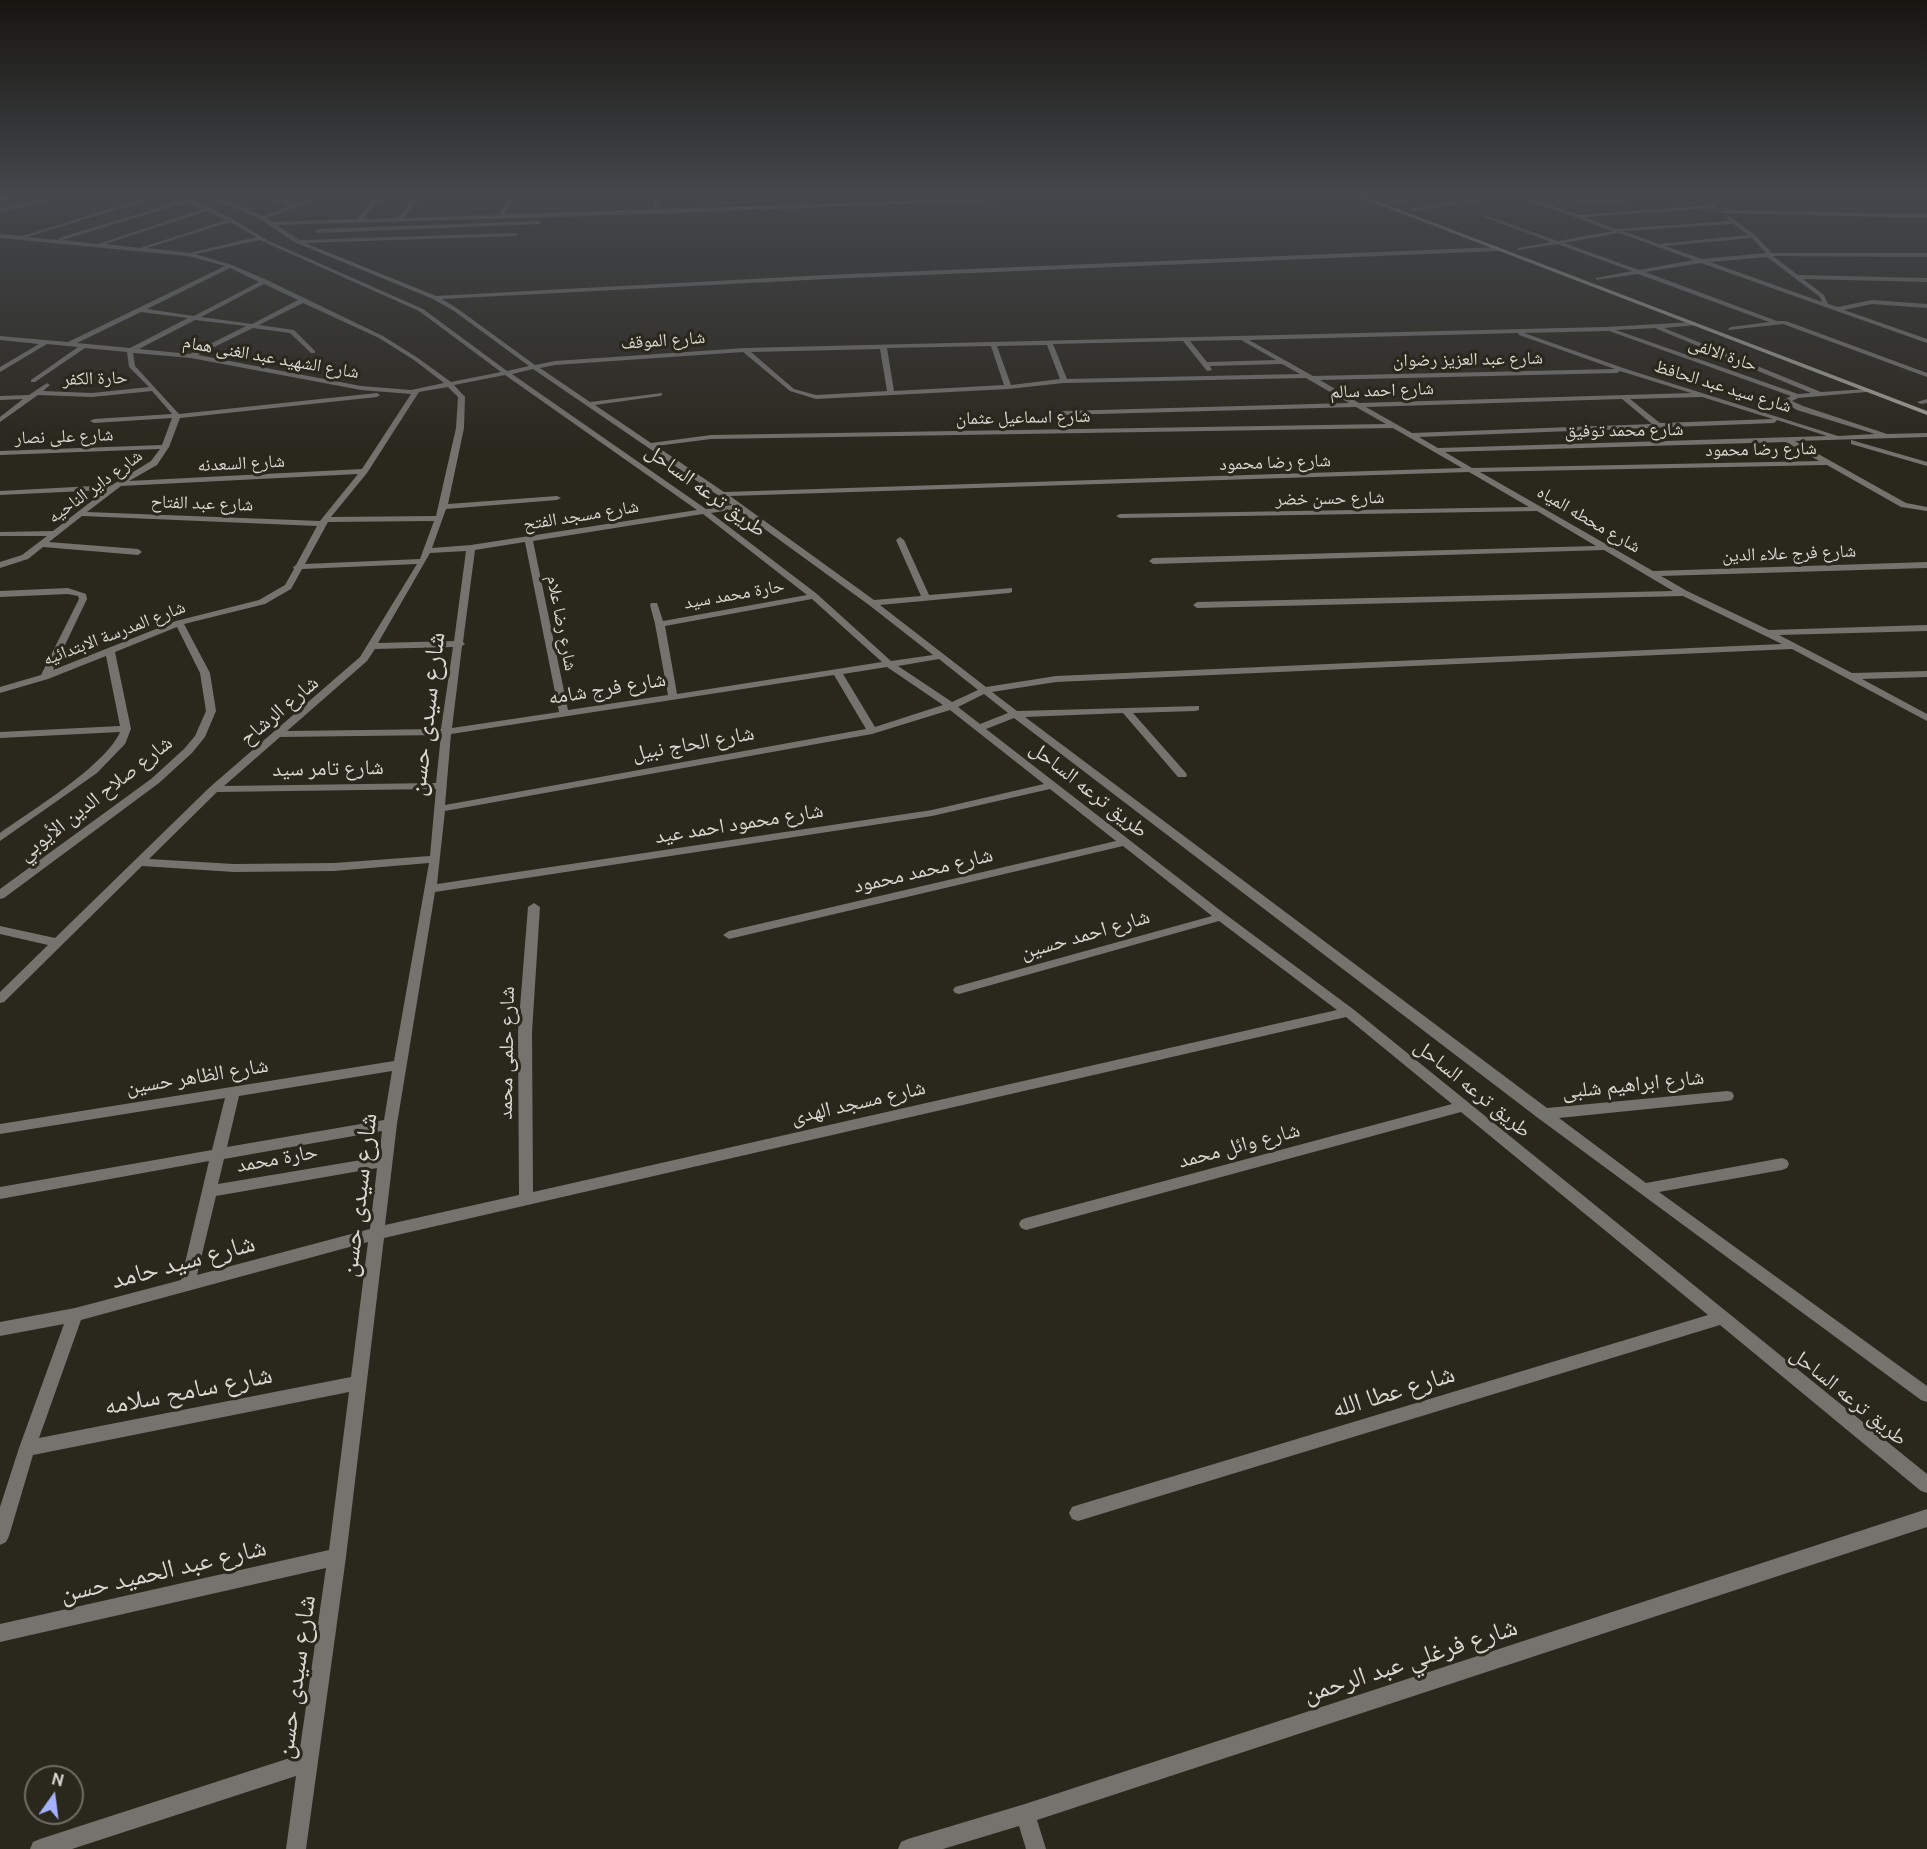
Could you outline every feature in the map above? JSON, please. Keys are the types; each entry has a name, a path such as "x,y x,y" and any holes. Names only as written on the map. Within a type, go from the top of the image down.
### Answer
{"main road":[{"path":"1585,282 1927,413"},
{"path":"1607,282 1686,312"},
{"path":"1719,325 1742,333"},
{"path":"1910,398 1925,402"}],"street":[{"path":"69,344 197,282"},
{"path":"177,416 132,367 130,351 264,282"},
{"path":"269,282 381,337 449,384"},
{"name":"طريق ترعه الساحل","path":"359,282 421,310 505,372 705,512 814,596 889,664 951,706 1221,917 1348,1012 1927,1485"},
{"name":"طريق ترعه الساحل","path":"399,282 456,310 534,367 722,494 872,603 1543,1114 1927,1395"},
{"path":"435,298 728,282"},
{"path":"1666,282 1775,322"},
{"path":"1761,282 1927,341"},
{"path":"1803,282 1822,296 1827,305"},
{"path":"191,356 304,300"},
{"path":"1839,309 1872,302 1927,306"},
{"path":"140,310 292,331 313,352"},
{"path":"1731,329 1784,322 1927,375"},
{"name":"شارع الموقف","path":"534,367 571,361 745,350 1605,329 1694,324"},
{"path":"1655,327 1821,394"},
{"name":"حارة الالفى","path":"1605,329 1797,396"},
{"name":"شارع سيد عبد الحافظ","path":"1511,330 1701,395 1927,464"},
{"path":"1913,337 1927,335"},
{"name":"شارع محطه المياه","path":"1241,337 1684,593 1794,646 1927,718"},
{"path":"1184,339 1205,364 1213,378"},
{"name":"شارع الشهيد عبد الغنى همام","path":"2,340 191,356 361,388 412,392 534,367"},
{"path":"0,370 46,342"},
{"path":"1049,342 1064,381"},
{"path":"993,343 1008,387"},
{"path":"33,381 84,346"},
{"path":"883,346 891,393"},
{"name":"شارع عبد العزيز رضوان","path":"745,350 792,390 807,396 1008,387 1064,381 1624,370"},
{"path":"1205,364 1282,362"},
{"name":"شارع الرشاح","path":"0,999 214,789 350,672 372,646 425,556 443,507 460,428 462,397 449,384"},
{"name":"حارة الكفر","path":"0,420 47,385"},
{"name":"حارة الكفر","path":"0,398 33,395 92,395 154,389"},
{"path":"1866,390 1797,396 1786,401 1800,408 1891,437"},
{"path":"94,421 177,416 412,392"},
{"name":"شارع المدرسة الابتدائيه","path":"0,690 45,677 179,623 246,608 288,587 297,567 324,522 364,471 412,392"},
{"path":"589,404 660,394"},
{"name":"شارع احمد سالم","path":"1062,413 1701,395"},
{"path":"1623,397 1659,426"},
{"name":"شارع داير الناحيه","path":"0,564 25,557 117,486 154,463 165,447 177,416"},
{"path":"1413,435 1784,421"},
{"name":"شارع اسماعيل عثمان","path":"649,445 711,437 1397,426"},
{"path":"1847,440 1927,435"},
{"name":"شارع محمد توفيق","path":"1437,450 1847,440"},
{"path":"1789,441 1904,505 1927,509"},
{"name":"شارع على نصار","path":"0,453 165,447"},
{"name":"شارع رضا محمود","path":"722,494 1472,470 1828,463"},
{"name":"شارع السعدنه","path":"0,493 364,471"},
{"path":"443,507 557,498"},
{"name":"شارع مسجد الفتح","path":"297,567 425,556 740,507"},
{"name":"شارع حسن خضر","path":"1120,516 1540,509"},
{"name":"شارع عبد الفتاح","path":"80,514 324,522 439,518"},
{"path":"0,534 55,534"},
{"name":"شارع رضا علام","path":"528,540 564,713"},
{"path":"900,540 926,598"},
{"path":"42,544 138,552"},
{"name":"شارع سيدى حسن","path":"296,1849 337,1557 390,1124 435,859 446,732 471,548"},
{"path":"1153,561 1606,548"},
{"name":"شارع فرج علاء الدين","path":"1651,574 1927,565"},
{"path":"872,603 1009,590"},
{"path":"0,594 68,591 82,594 83,599 45,677"},
{"path":"1197,605 1684,593"},
{"name":"حارة محمد سيد","path":"660,624 814,596"},
{"path":"654,605 660,624 673,696"},
{"name":"شارع صلاح الدين الأيوبي","path":"0,895 155,781 200,737 211,711 205,672 179,623"},
{"path":"1767,633 1927,628"},
{"path":"372,646 459,644"},
{"name":"شارع الحاج نبيل","path":"438,809 872,731 951,706 985,690 1021,683 1056,679 1794,646"},
{"path":"0,838 93,771 111,756 120,744 126,729 110,651"},
{"name":"شارع فرج شامه","path":"276,734 446,732 942,656"},
{"path":"836,671 872,731"},
{"path":"1852,676 1927,674"},
{"path":"979,728 1015,714 1195,708"},
{"path":"1125,710 1182,775"},
{"path":"0,735 126,729"},
{"name":"شارع محمود احمد عيد","path":"430,889 932,813 1052,785"},
{"name":"شارع تامر سيد","path":"214,789 441,786"},
{"name":"شارع محمد محمود","path":"729,935 1125,842"},
{"path":"139,862 334,867 435,859"},
{"name":"شارع حلمى محمد","path":"526,1199 525,1032 534,907"},
{"name":"شارع احمد حسين","path":"959,990 1221,917"},
{"path":"0,930 57,943"},
{"name":"شارع مسجد الهدى","path":"377,1233 1348,1012"},
{"name":"شارع الظاهر حسين","path":"0,1129 400,1065"},
{"name":"حارة محمد","path":"187,1285 232,1092"},
{"name":"شارع ابراهيم شلبى","path":"1543,1114 1727,1096"},
{"name":"شارع وائل محمد","path":"1026,1224 1464,1106"},
{"path":"0,1193 390,1124"},
{"name":"حارة محمد","path":"209,1191 386,1161"},
{"path":"1644,1189 1782,1164"},
{"name":"شارع سيد حامد","path":"0,1329 75,1315 377,1233"},
{"path":"0,1536 27,1448 75,1315"},
{"name":"شارع عطا الله","path":"1078,1513 1722,1318"},
{"name":"شارع سامح سلامه","path":"27,1448 358,1383"},
{"name":"شارع فرغلي عبد الرحمن","path":"916,1848 1025,1815 1927,1518"},
{"name":"شارع عبد الحميد حسن","path":"0,1632 337,1557"},
{"path":"47,1848 308,1762"},
{"path":"1025,1815 1036,1849"}]}
